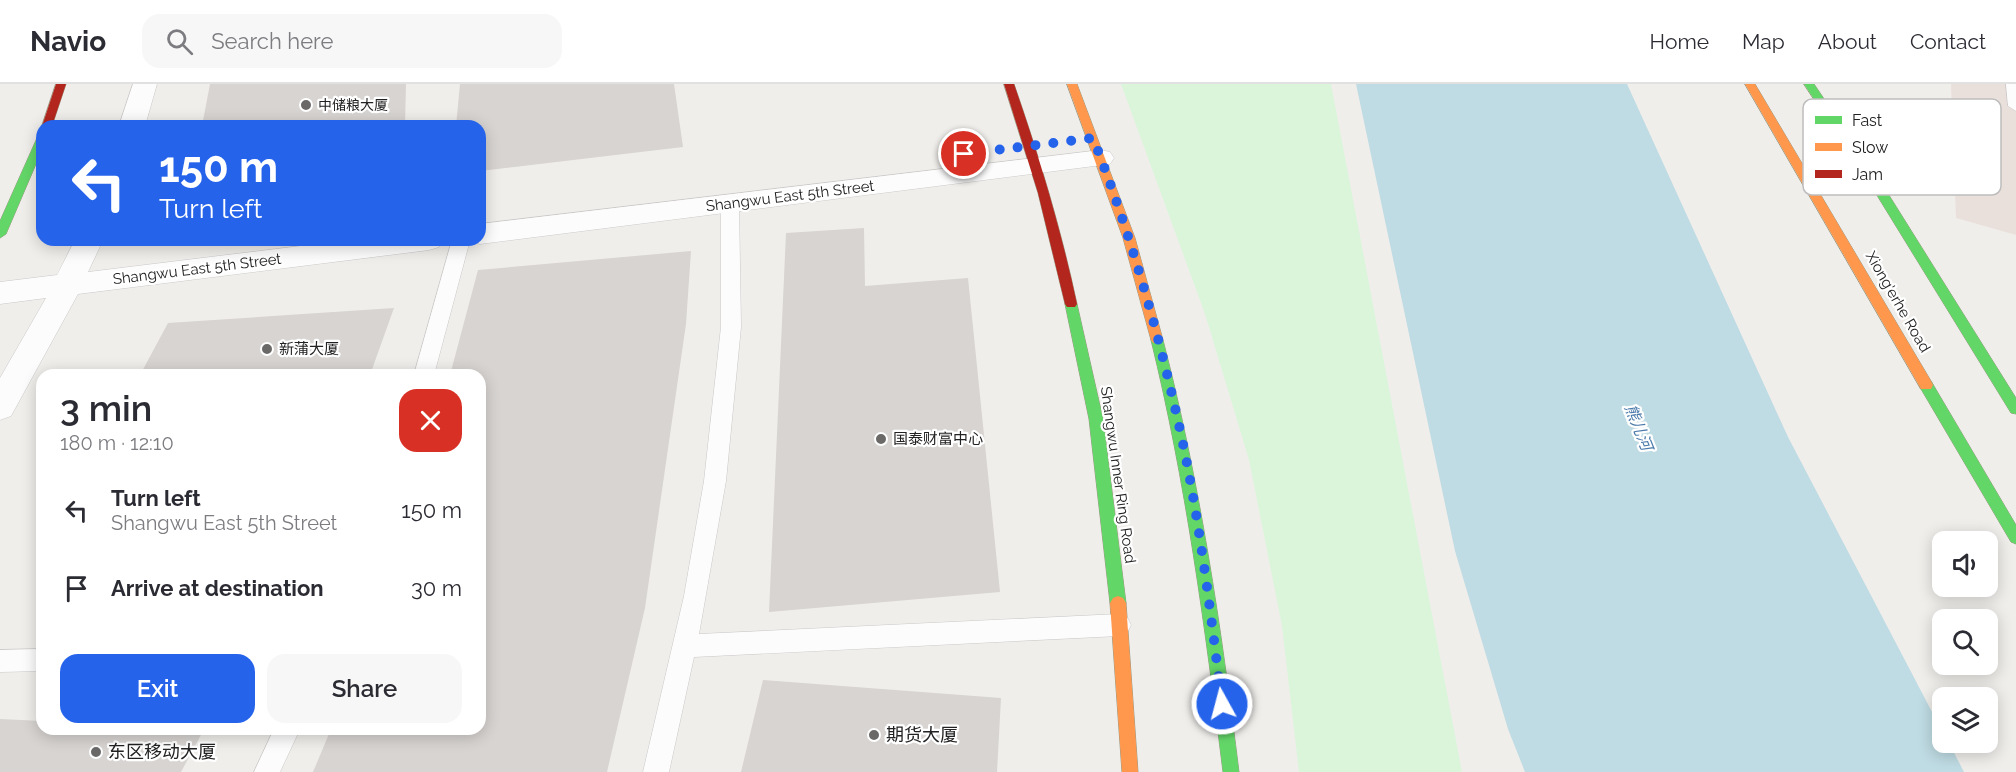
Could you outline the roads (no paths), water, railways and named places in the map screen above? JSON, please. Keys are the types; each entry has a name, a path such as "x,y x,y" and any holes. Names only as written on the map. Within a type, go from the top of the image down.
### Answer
{"street":[{"path":"48,120 61,84"},
{"path":"134,120 145,84"},
{"name":"Shangwu Inner Ring Road","path":"1009,84 1059,245 1096,419 1119,625 1130,772"},
{"path":"1072,84 1129,238 1177,413 1208,590 1231,772"},
{"name":"Xiong'erhe Road","path":"1750,84 1803,174"},
{"path":"1809,84 1819,99"},
{"name":"Shangwu East 5th Street","path":"486,211 1097,148"},
{"path":"0,234 36,152"},
{"name":"Shangwu East 5th Street","path":"486,233 730,203 1033,156"},
{"name":"Xiong'erhe Road","path":"1815,195 2016,537"},
{"path":"1883,195 2016,409"},
{"name":"Shangwu East 5th Street","path":"0,270 199,246"},
{"name":"Shangwu East 5th Street","path":"0,294 78,262 333,246"},
{"path":"0,407 78,262"}],"lane":[{"path":"2014,84 2016,106"},
{"path":"656,772 696,596 715,481 730,339 732,231 730,203"},
{"path":"426,369 459,246"},
{"path":"685,646 1119,625"},
{"path":"0,661 36,660"},
{"path":"267,772 284,735"}],"water":[{"name":"熊儿河","path":"1356,84 1627,84 1788,437 1932,712 1932,753 1954,753 1964,772 1525,772 1508,729 1455,551"}],"place":[{"name":"中储粮大厦","path":"306,105"},
{"name":"新蒲大厦","path":"267,349"},
{"name":"国泰财富中心","path":"881,439"},
{"name":"期货大厦","path":"874,735"},
{"name":"东区移动大厦","path":"96,752"}]}
